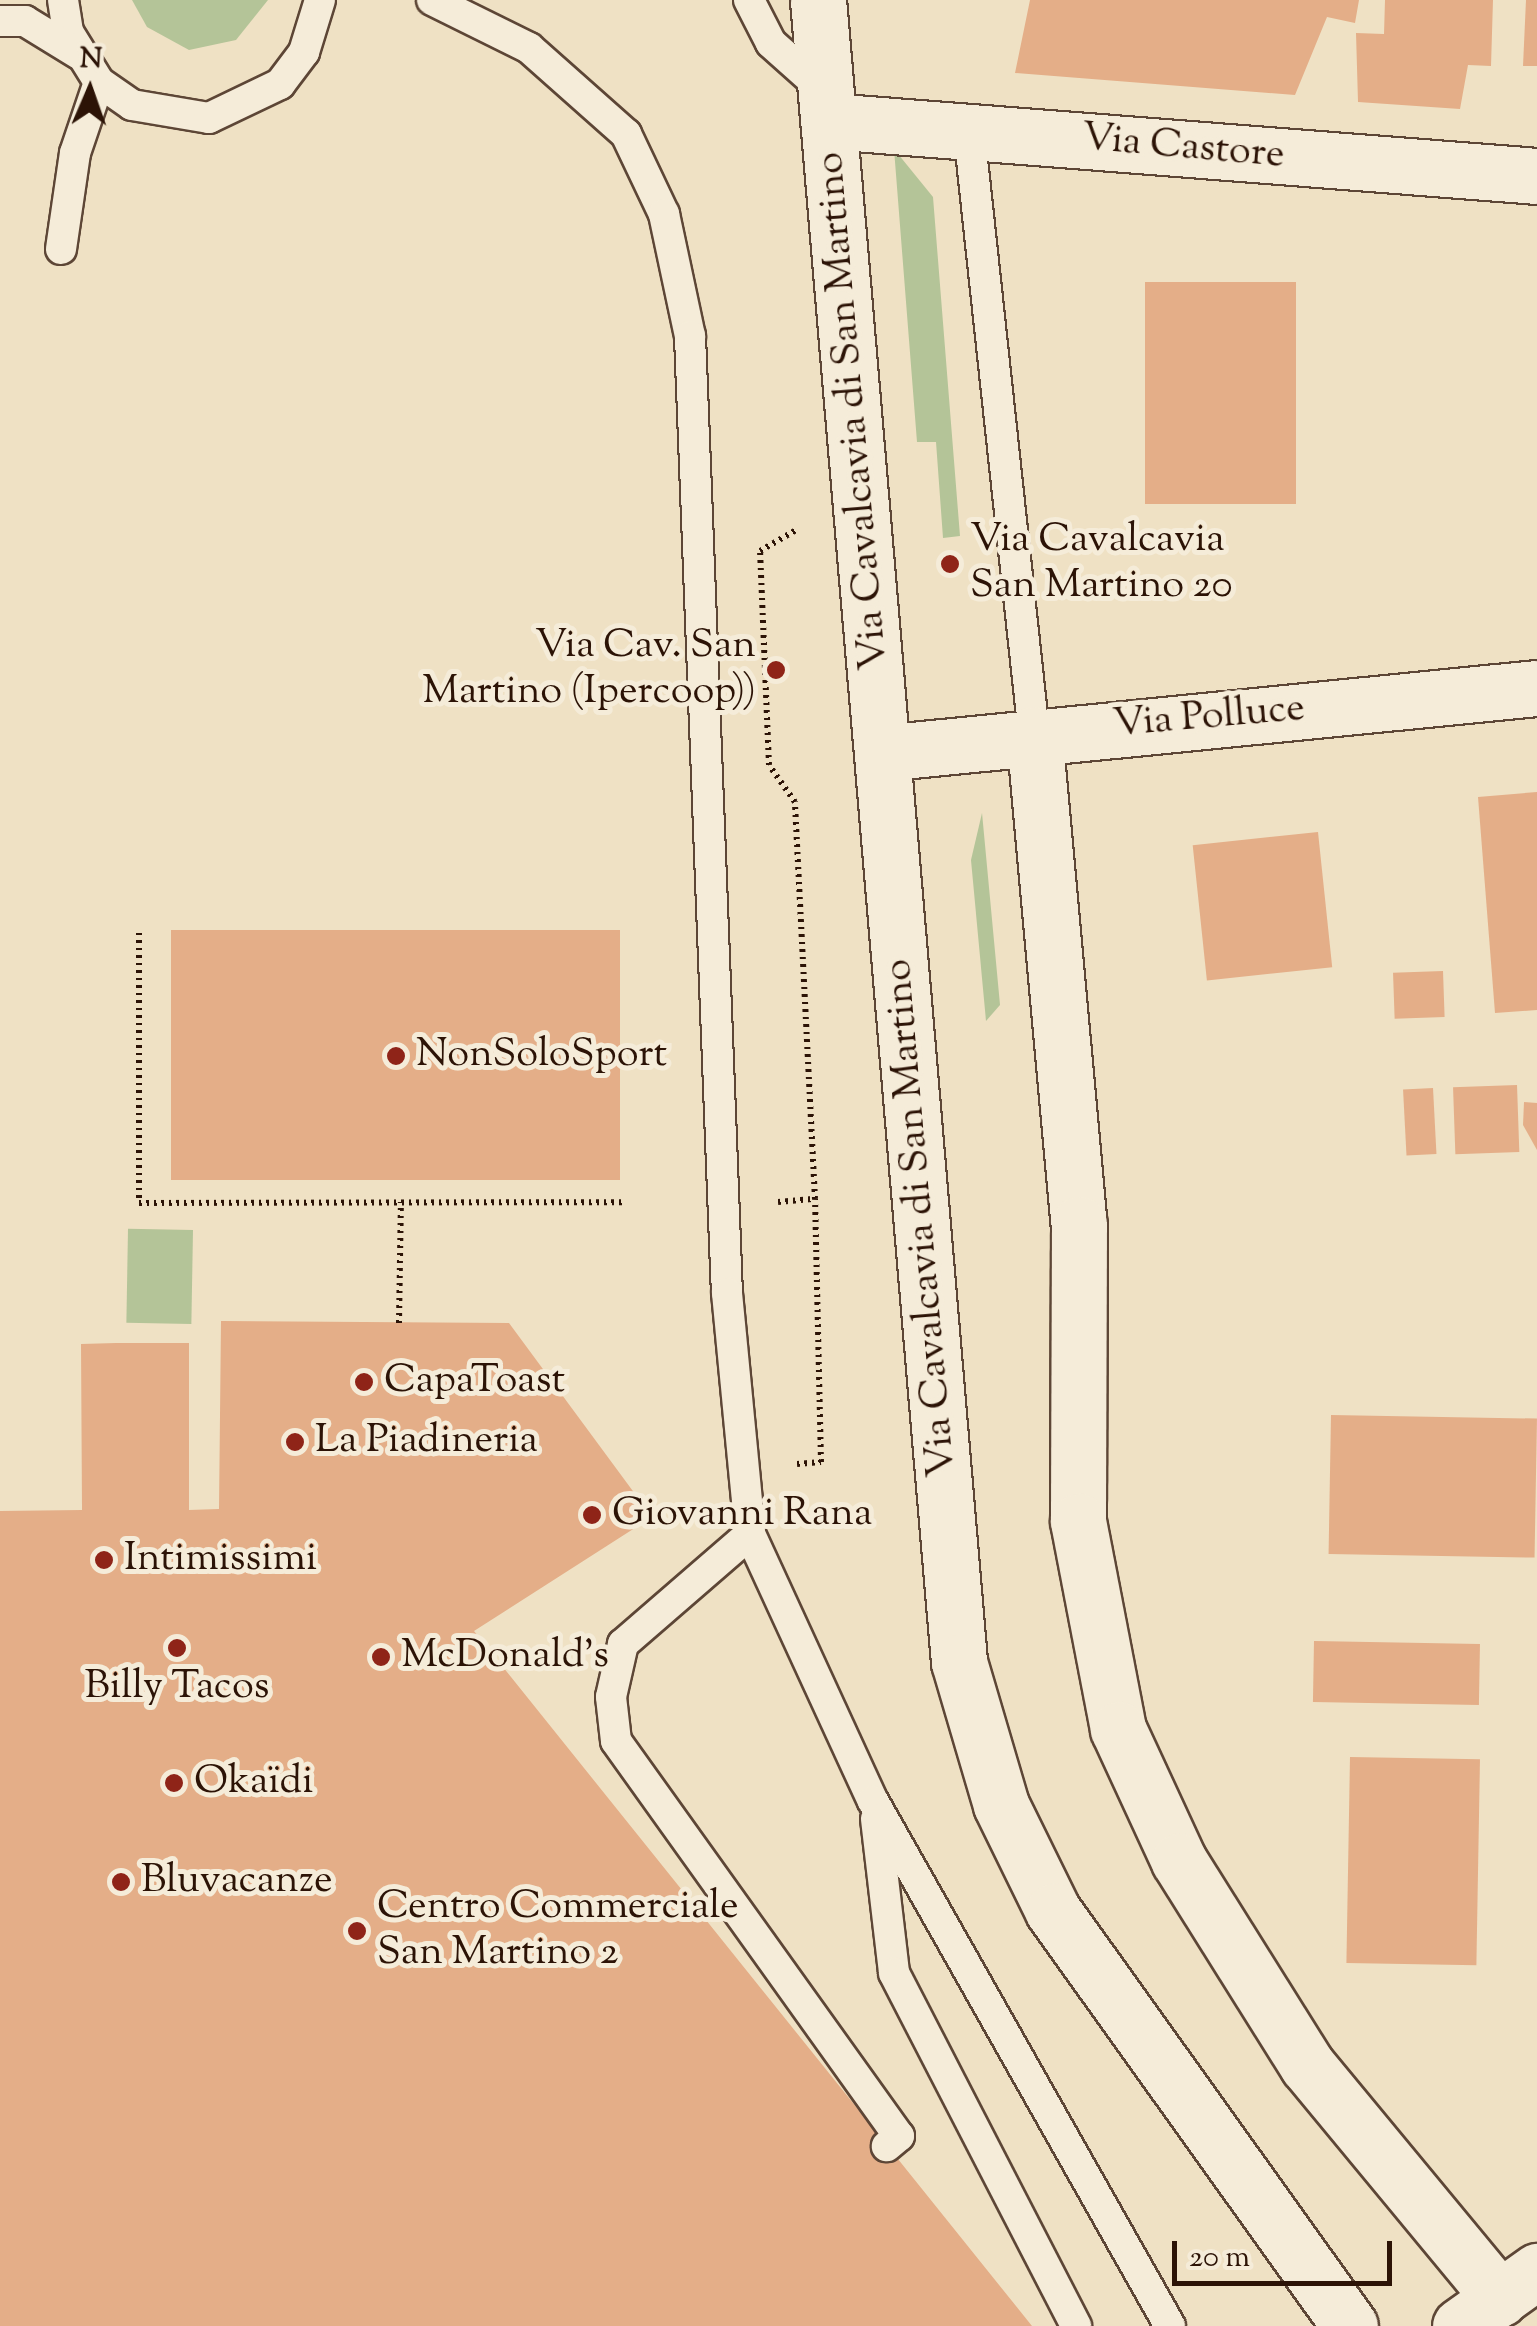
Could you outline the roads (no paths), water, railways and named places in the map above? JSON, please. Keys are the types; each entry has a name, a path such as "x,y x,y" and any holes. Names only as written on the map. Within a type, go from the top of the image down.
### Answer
{"street":[{"name":"Via Cavalcavia di San Martino","path":"818,0 959,1662 1001,1805 1053,1911 1350,2326"},
{"name":"Via Castore","path":"827,106 970,132 1537,176"},
{"name":"Via Polluce","path":"882,753 1034,734 1537,688"},
{"path":"1034,734 1079,1224 1078,1521 1118,1730 1178,1861 1307,2065 1499,2298"}],"lane":[{"path":"62,0 78,54 99,82 169,117 248,106 304,52 320,0"},
{"path":"432,0 528,48 626,134 664,214 690,336 727,1293 750,1534 873,1802 1170,2326"},
{"path":"749,0 771,43 827,106"},
{"path":"0,22 25,20 78,54"},
{"path":"62,249 75,153 99,82"},
{"path":"970,132 1034,734"},
{"path":"750,1534 623,1644 611,1697 616,1741 900,2136 887,2146"},
{"path":"873,1802 894,1973 1076,2326"}],"place":[{"name":"Via Cavalcavia San Martino 20","path":"950,564"},
{"name":"Via Cav. San Martino (Ipercoop))","path":"776,670"},
{"name":"NonSoloSport","path":"396,1056"},
{"name":"CapaToast","path":"364,1382"},
{"name":"La Piadineria","path":"295,1442"},
{"name":"Giovanni Rana","path":"592,1515"},
{"name":"Intimissimi","path":"104,1560"},
{"name":"Billy Tacos","path":"177,1648"},
{"name":"McDonald's","path":"381,1657"},
{"name":"Okaïdi","path":"174,1783"},
{"name":"Bluvacanze","path":"121,1882"},
{"name":"Centro Commerciale San Martino 2","path":"357,1931"}]}
